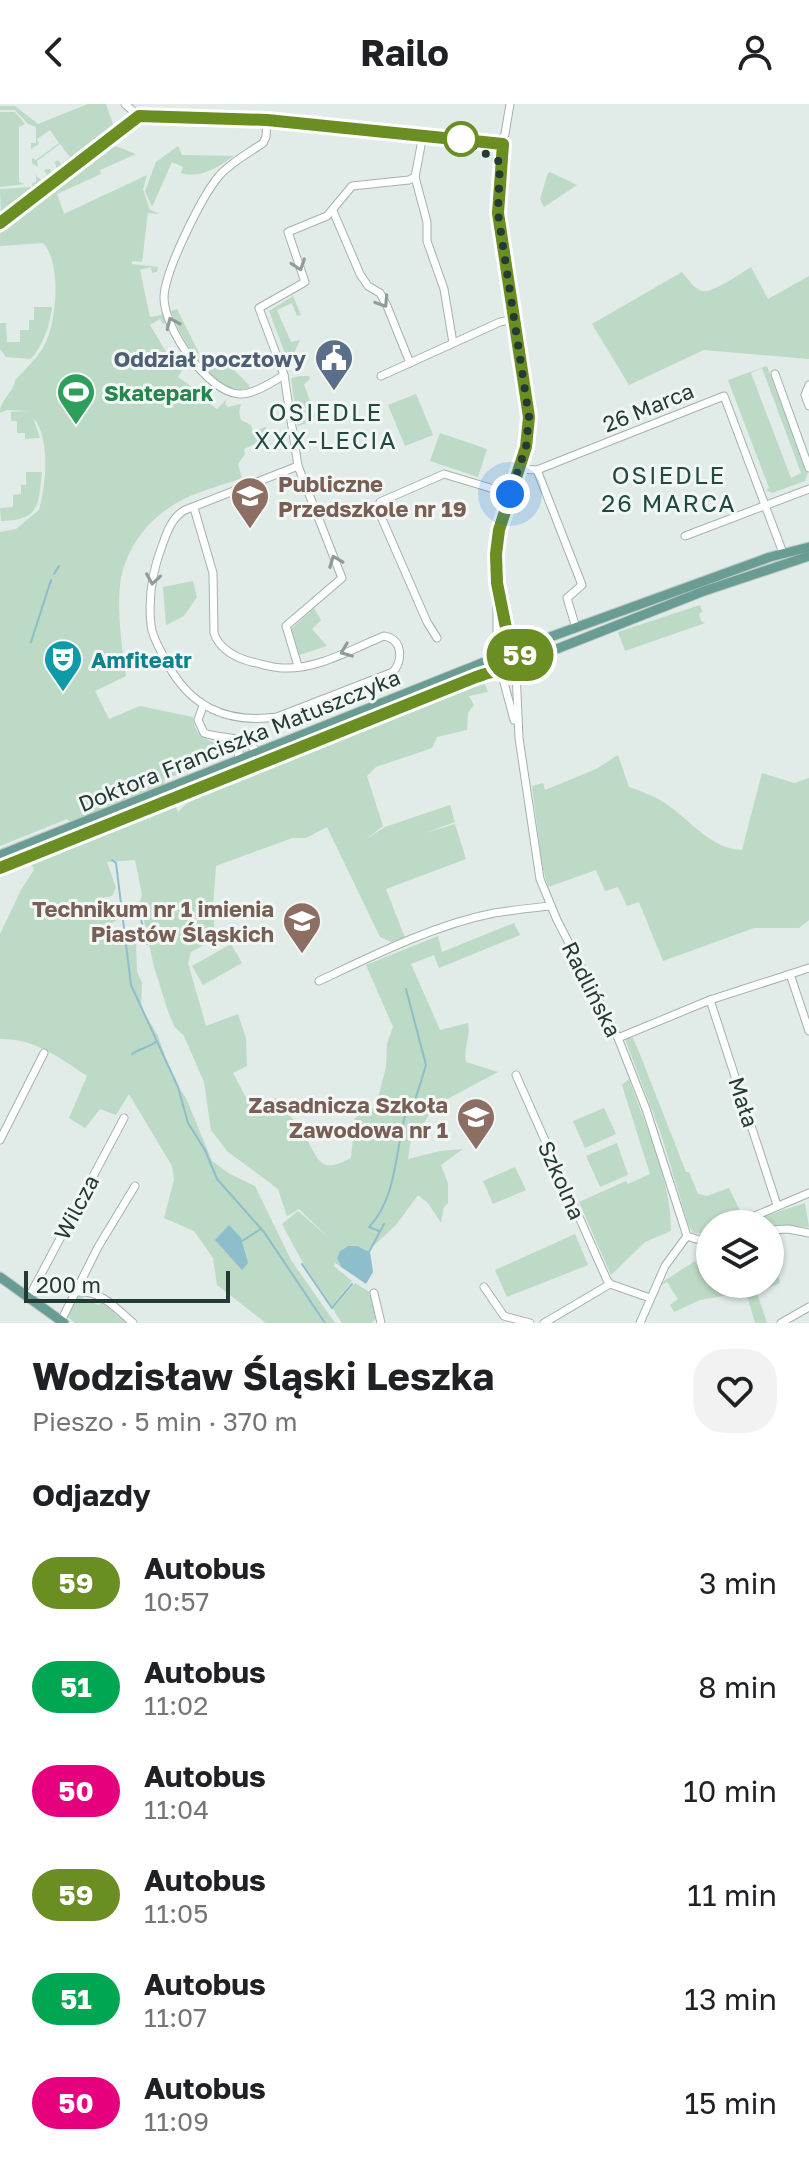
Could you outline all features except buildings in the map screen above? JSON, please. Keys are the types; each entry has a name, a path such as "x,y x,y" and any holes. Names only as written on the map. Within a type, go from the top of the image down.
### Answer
{"main road":[{"path":"499,673 492,659 497,649 514,648 576,628 783,553 809,547"},
{"path":"514,648 519,667 693,595 809,556"},
{"name":"Doktora Franciszka Matuszczyka","path":"0,868 171,799 260,756 492,659"},
{"name":"Doktora Franciszka Matuszczyka","path":"0,855 238,759 260,756 476,677 519,667"},
{"path":"0,1277 63,1322"}],"street":[{"path":"125,104 139,116 267,120 503,144"},
{"path":"497,649 497,540 528,435 529,417 498,213 503,144 510,104"},
{"path":"0,223 139,116"},
{"path":"267,120 263,143 219,175 188,230 164,299 167,314 190,359 199,370 235,393 243,394 284,375"},
{"path":"423,135 415,177 427,222 427,241 444,289 453,343"},
{"path":"298,666 286,626 342,578 298,466 284,375 259,308 305,282 288,232 330,213 352,186 415,177"},
{"path":"330,213 360,274 368,286 380,293 387,306 410,363"},
{"path":"381,376 500,322 514,319"},
{"path":"775,374 809,468"},
{"path":"809,385 805,395 809,406"},
{"name":"26 Marca","path":"519,469 537,470 724,396 783,553"},
{"path":"194,508 213,573 216,639 239,659 283,668 298,666 321,661 384,636 395,640 401,655 400,664 393,672 277,717 244,717 203,706 177,683 152,632 151,580 176,515 298,466"},
{"path":"537,470 582,585 567,598 576,628"},
{"path":"437,638 379,512 380,502 444,474 510,494"},
{"path":"685,536 809,489"},
{"path":"497,583 514,648"},
{"name":"Radlińska","path":"519,667 519,738 537,867 550,906 618,1038 646,1109 687,1236"},
{"name":"Radlińska","path":"499,673 519,738"},
{"path":"203,706 198,720 204,733 242,740 260,756"},
{"path":"231,738 240,745 238,759"},
{"path":"319,981 382,951 449,926 493,913 550,906"},
{"path":"618,1038 710,1000 809,968"},
{"path":"790,974 809,1031"},
{"name":"Mała","path":"710,1000 777,1205"},
{"path":"0,1140 44,1053"},
{"name":"Szkolna","path":"516,1075 610,1284"},
{"name":"Wilcza","path":"29,1297 124,1118"},
{"path":"63,1322 98,1247 135,1186"},
{"path":"766,1210 809,1193"},
{"path":"784,1229 809,1233"},
{"path":"640,1323 665,1266 687,1236 696,1238"},
{"path":"544,1323 610,1284 650,1298"},
{"path":"484,1287 504,1316 530,1323"},
{"path":"77,1292 106,1299 133,1323"},
{"path":"374,1293 381,1323"},
{"path":"781,1323 809,1308"}],"green space":[{"path":"88,104 106,104 115,130 63,171 56,167 55,162 58,160 61,164 70,157 60,144 37,161 38,167 32,163 32,158 36,160 59,143 50,130 37,139 39,144 31,149 31,143 36,143 36,127 28,124 15,110 0,110 0,106 15,106 38,124"},
{"path":"0,112 15,112 25,124 19,127 19,182 25,184 0,187"},
{"path":"113,145 136,154 57,194 64,214 147,175 143,189 150,210 160,214 148,213 142,262 132,261 132,264 158,267 157,272 152,273 151,267 140,270 150,317 161,315 163,311 166,322 163,324 160,319 150,325 175,367 185,362 185,357 192,367 189,370 184,367 178,377 212,401 210,404 217,409 227,399 225,404 228,407 241,404 241,420 251,425 253,431 266,427 268,438 244,449 245,454 238,464 242,478 173,505 152,521 129,553 121,578 119,601 126,676 95,691 109,719 140,706 193,717 201,735 233,747 235,750 220,759 163,780 178,812 188,802 484,683 488,692 469,696 474,705 468,713 467,730 437,737 432,748 376,767 367,776 383,826 365,840 385,827 450,805 455,822 425,833 455,824 466,859 386,889 405,938 391,942 380,937 327,827 306,838 292,838 216,866 213,906 215,939 191,952 188,963 206,1026 238,1014 246,1038 247,1066 233,1073 252,1109 276,1098 298,1125 321,1162 332,1165 351,1158 355,1118 376,1106 393,1027 366,965 438,936 442,952 514,923 520,935 439,968 434,955 411,964 440,1030 468,1023 466,1062 498,1072 434,1106 424,1123 412,1130 408,1159 463,1149 441,1165 448,1184 448,1203 444,1207 441,1223 428,1203 418,1195 396,1225 368,1251 354,1246 343,1249 337,1258 341,1267 335,1263 334,1266 352,1281 332,1306 304,1265 282,1224 298,1211 329,1238 299,1209 287,1216 278,1189 227,1151 211,1130 204,1082 184,1036 174,1026 154,967 140,902 142,895 135,860 107,862 116,888 112,896 96,899 112,905 114,911 119,913 117,920 110,924 111,931 121,932 123,938 136,943 137,971 142,983 141,1007 158,1036 172,1077 186,1098 212,1161 255,1186 291,1260 335,1323 266,1323 217,1285 213,1258 194,1231 164,1218 174,1180 172,1166 129,1094 116,1115 100,1109 85,1128 69,1118 87,1076 35,1046 0,1039 0,934 34,870 32,865 93,840 67,819 0,846 0,532 16,529 39,510 44,488 45,449 39,426 33,417 40,438 25,439 25,433 17,433 17,421 11,421 11,412 30,411 7,410 0,413 15,380 44,346 52,323 56,293 53,264 43,243 0,246 0,234"},
{"path":"178,146 182,155 234,156 215,168 195,174 181,173 183,167 172,162 152,207 145,191 156,162"},
{"path":"50,169 53,178 1,219 0,189 32,187 36,176 41,180 47,175 44,170"},
{"path":"550,172 577,185 544,207 540,199"},
{"path":"751,267 768,299 809,276 809,359 704,350 629,385 592,324 682,272 696,288 707,291"},
{"path":"293,296 301,315 297,316 292,303 277,310 291,342 300,340 289,364 269,311"},
{"path":"34,307 52,307 48,328 39,348 31,359 6,357 0,349 0,323 6,323 7,342 20,342 20,330 29,330 29,320 34,320"},
{"path":"177,309 201,357 213,364 222,358 249,388 236,389 224,384 200,363 175,322 171,311"},
{"path":"767,366 808,473 805,481 772,493 766,490 769,488 728,380","holes":["762,368 801,473 791,478 751,373"]},
{"path":"309,376 310,379 304,384 315,415 313,421 298,426 296,418 301,411 300,406 295,406 291,378"},
{"path":"416,394 433,435 405,446 388,405"},
{"path":"440,433 487,449 478,477 430,461"},
{"path":"26,472 42,472 35,509 23,518 1,521 0,508 13,507 13,495 21,494 21,485 26,485"},
{"path":"193,581 197,597 184,616 166,625 163,587"},
{"path":"700,605 702,612 699,614 705,623 625,651 618,632"},
{"path":"314,608 321,620 312,629 327,646 299,655 290,630"},
{"path":"618,755 629,787 665,803 710,839 742,850 762,773 794,783 809,778 809,920 799,928 754,928 663,961 639,902 627,906 618,887 605,891 596,870 548,887 542,865 532,786 543,783 545,790 596,769"},
{"path":"231,944 242,963 203,985 192,966"},
{"path":"628,1036 633,1038 686,1172 689,1172 698,1194 707,1196 729,1188 740,1210 696,1210 696,1233 688,1224 661,1134 625,1039"},
{"path":"629,1079 662,1173 671,1231 645,1242 611,1275 579,1202 650,1174 622,1085"},
{"path":"604,1108 616,1134 585,1148 573,1121"},
{"path":"617,1143 628,1175 600,1187 586,1156"},
{"path":"515,1167 526,1190 493,1204 483,1181"},
{"path":"805,1203 809,1227 784,1226 783,1210"},
{"path":"575,1234 588,1265 507,1297 495,1270"},
{"path":"695,1261 696,1298 712,1298 674,1312 670,1305 678,1299 667,1282 662,1285"},
{"path":"355,1283 371,1293 377,1318 371,1323 342,1323 333,1309"},
{"path":"84,1293 83,1299 99,1305 102,1299 130,1323 75,1323 67,1316 78,1294"},
{"path":"748,1298 759,1298 767,1323 755,1323"}],"water":[{"path":"229,1225 241,1238 248,1263 242,1270 215,1240"},
{"path":"348,1246 370,1252 373,1272 366,1284 341,1267 337,1258 340,1251"}],"waterway":[{"path":"54,574 59,566"},
{"path":"31,642 51,580"},
{"path":"112,860 116,863 131,985 178,1087 188,1123 205,1150 217,1179 264,1232 325,1323"},
{"path":"140,904 147,944"},
{"path":"122,913 133,912"},
{"path":"379,1231 369,1227 390,1188 406,1112 413,1107 426,1065 406,989"},
{"path":"132,1054 157,1041"},
{"path":"369,1252 384,1224"},
{"path":"242,1241 261,1229"},
{"path":"302,1264 332,1308 352,1284"}],"bus line":[{"name":"59","path":"0,223 139,116 267,120 503,144 498,213 529,417 526,447 499,530 496,554 497,583 507,633 511,646 517,649 521,658 516,672 476,677 0,868"}],"place":[{"name":"Oddział pocztowy","path":"334,392"},
{"name":"Skatepark","path":"76,426"},
{"name":"Publiczne Przedszkole nr 19","path":"250,530"},
{"name":"Amfiteatr","path":"63,693"},
{"name":"Technikum nr 1 imienia Piastów Śląskich","path":"302,955"},
{"name":"Zasadnicza Szkoła Zawodowa nr 1","path":"476,1151"}],"district":[{"name":"OSIEDLE XXX-LECIA","path":"326,425"},
{"name":"OSIEDLE 26 MARCA","path":"669,488"}],"route":[{"path":"461,139 500,162 498,213 529,417 526,447 510,494"}]}
